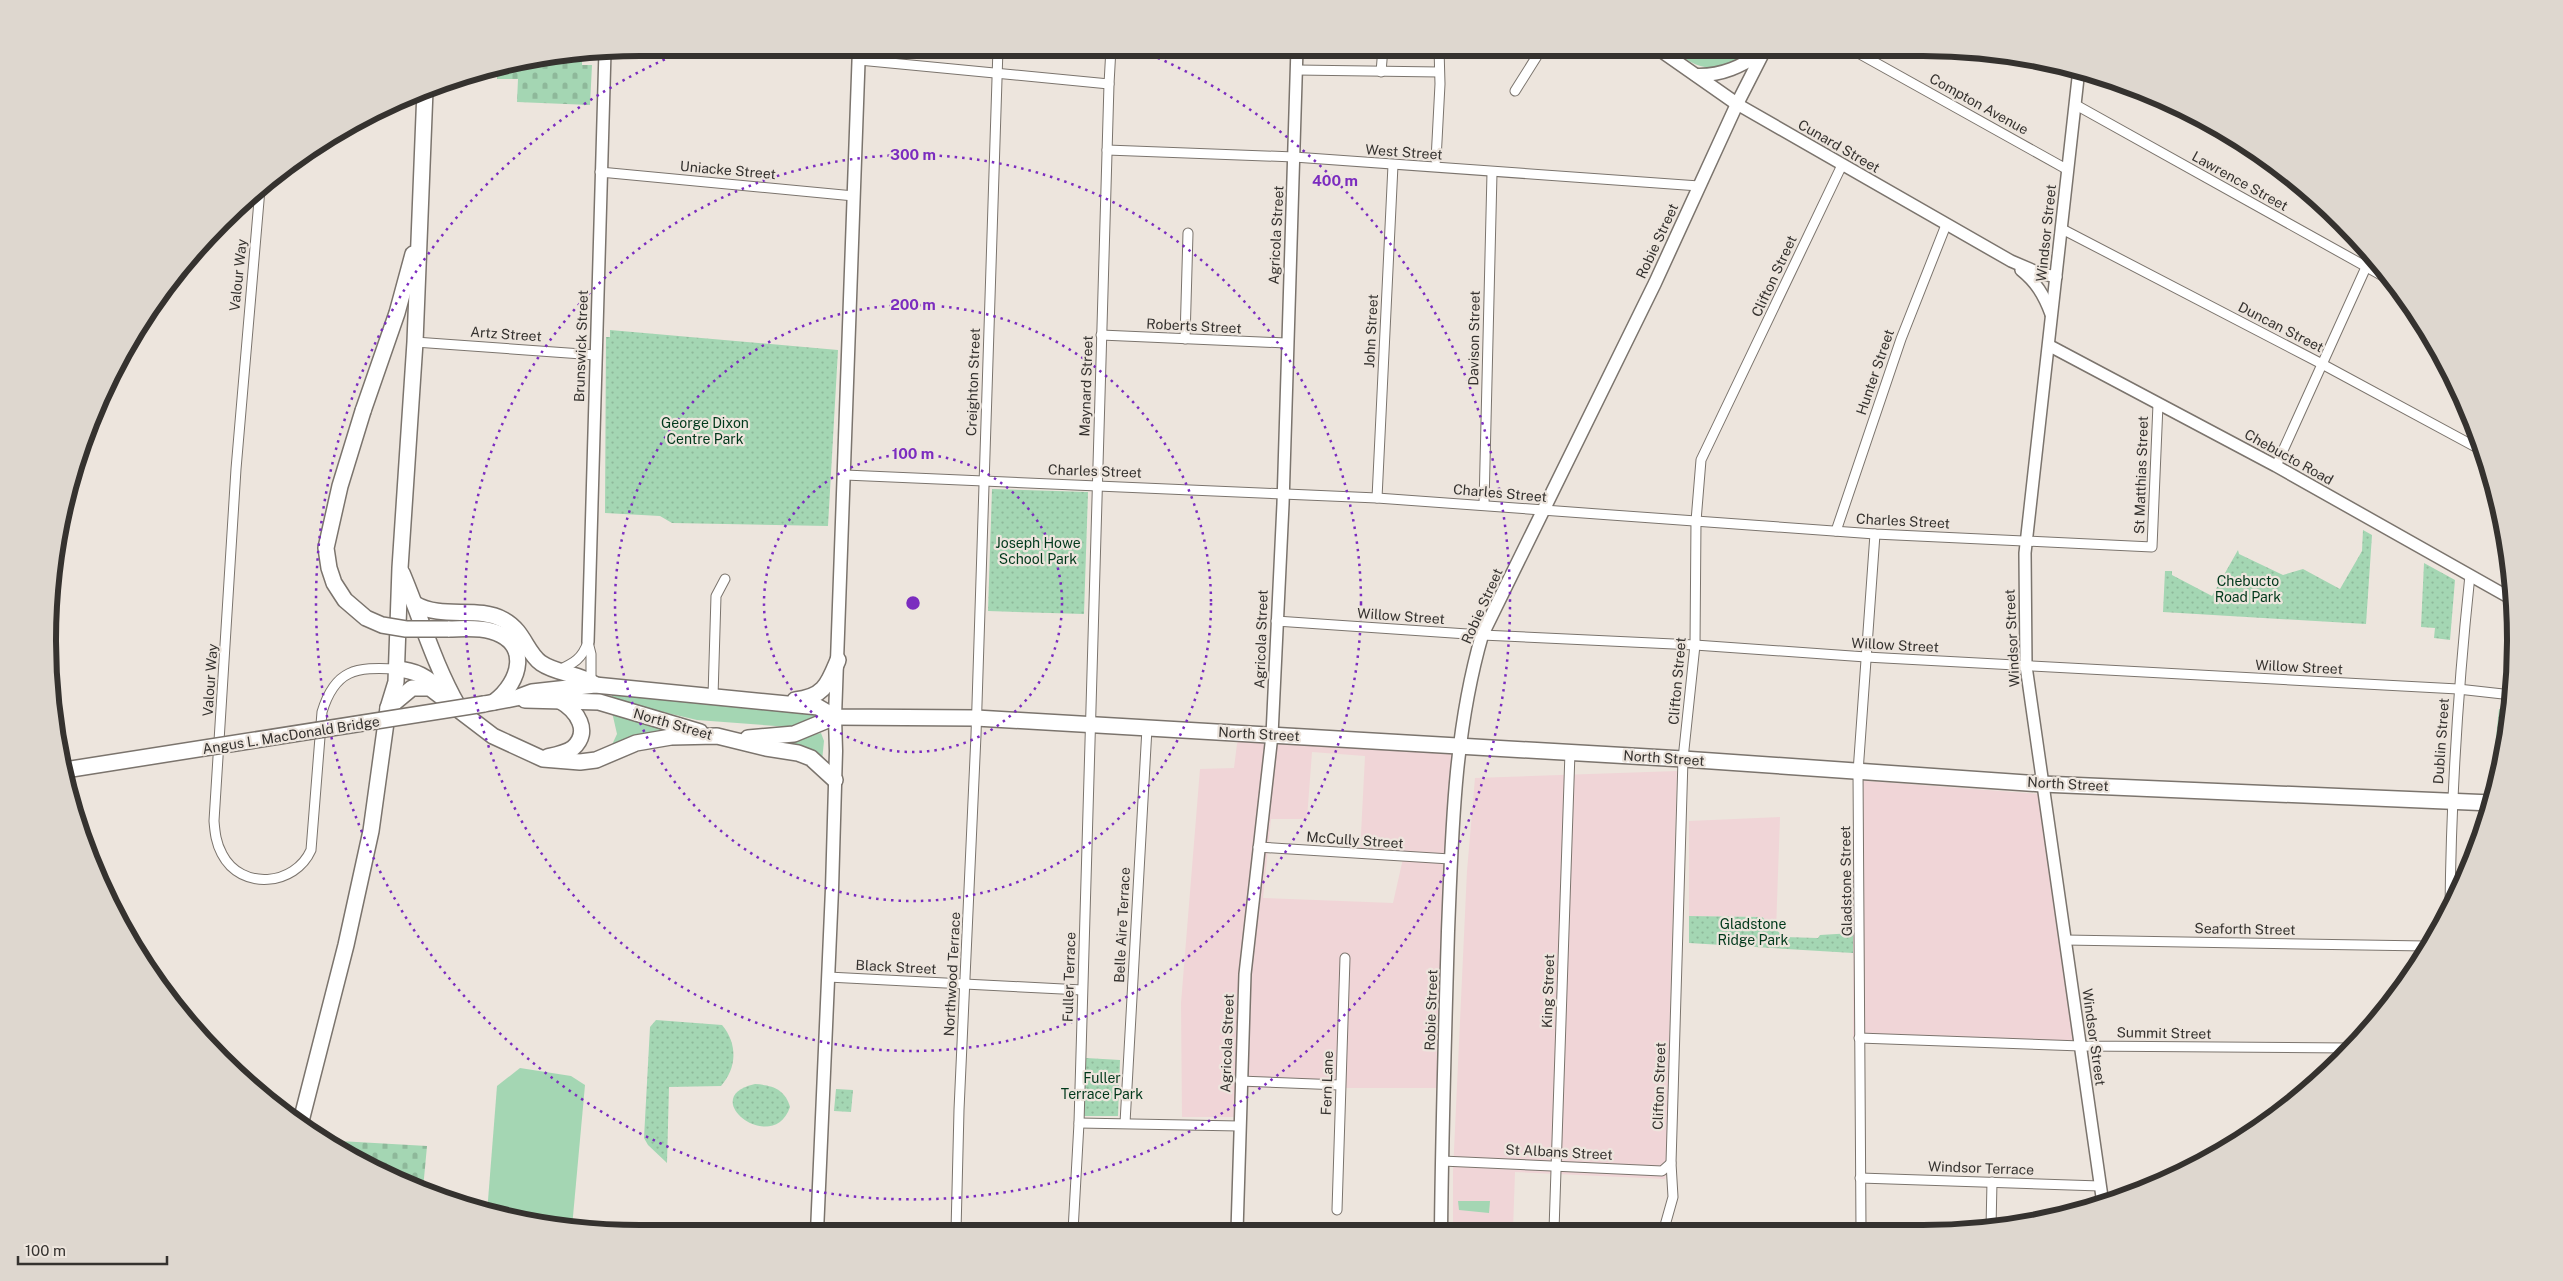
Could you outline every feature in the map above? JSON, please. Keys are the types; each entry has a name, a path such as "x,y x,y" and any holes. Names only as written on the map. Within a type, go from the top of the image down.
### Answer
{"main road":[{"path":"817,1225 836,780 835,717 859,56"},
{"name":"Cunard Street","path":"1668,56 1737,104"},
{"path":"1696,75 1715,74 1736,68 1755,56"},
{"name":"Robie Street","path":"1441,1225 1450,860 1458,748 1472,670 1482,636 1655,283 1761,56"},
{"path":"302,1116 346,945 372,831 388,708 396,682 400,568 415,342 425,98"},
{"path":"420,234 340,486 326,548 329,568 334,583 345,600 366,618 382,624 406,629 480,629 504,636 512,645 517,656 518,667 512,685 489,703"},
{"path":"400,568 415,604 432,655 461,712"},
{"path":"415,604 425,610 488,615 504,620 518,630 540,662 593,683"},
{"path":"776,702 804,699 816,695 827,686 838,660"},
{"path":"396,669 409,670 423,675 439,688 461,712"},
{"name":"North Street","path":"593,683 818,707 835,717"},
{"name":"Angus L. MacDonald Bridge","path":"71,769 489,703 516,698 532,692 593,683"},
{"path":"388,708 412,688 430,688 493,736 543,758 580,762 596,760 645,741 671,737 717,736 766,748 798,753 811,758 836,780"},
{"name":"Angus L. MacDonald Bridge","path":"516,698 529,701 599,702"},
{"path":"543,758 568,751 580,740 582,734 578,716 572,708 558,700"},
{"name":"North Street","path":"599,702 717,736 764,738 794,734 835,717 976,718 1458,748 1570,752 2042,784 2484,802"}],"street":[{"path":"874,56 997,73 1108,84"},
{"name":"Creighton Street","path":"976,718 998,56"},
{"name":"Maynard Street","path":"1091,725 1108,84 1111,56"},
{"name":"Agricola Street","path":"1236,1225 1244,974 1272,735 1283,493 1286,343 1297,56"},
{"path":"1381,72 1382,56"},
{"path":"1436,160 1439,56"},
{"path":"1515,91 1537,56"},
{"name":"Compton Avenue","path":"1863,56 2068,170"},
{"name":"Brunswick Street","path":"593,683 591,654 588,642 605,58"},
{"path":"1297,70 1439,72"},
{"name":"Windsor Street","path":"2078,77 2050,346 2026,542 2024,609 2026,666 2102,1197"},
{"name":"Cunard Street","path":"1737,104 2011,261 2056,278"},
{"name":"Lawrence Street","path":"2076,105 2376,272"},
{"name":"West Street","path":"1107,150 1294,158 1699,186"},
{"name":"John Street","path":"1377,498 1393,165"},
{"name":"Clifton Street","path":"1665,1225 1673,1197 1671,1163 1683,759 1695,645 1696,521 1701,460 1842,165"},
{"name":"Uniacke Street","path":"600,172 854,196"},
{"name":"Davison Street","path":"1484,505 1492,172"},
{"name":"Valour Way","path":"259,198 237,459 214,821 216,841 222,856 235,870 252,879 269,880 290,874 306,860 311,850 322,712 326,698 341,676 367,667 396,669"},
{"name":"Hunter Street","path":"1836,531 1901,339 1946,225"},
{"name":"Duncan Street","path":"2062,229 2322,364 2473,446"},
{"path":"1185,339 1188,233"},
{"name":"Cunard Street","path":"2011,261 2031,278 2045,296 2052,318"},
{"path":"2276,466 2368,263"},
{"name":"Roberts Street","path":"1101,335 1286,343"},
{"name":"Artz Street","path":"415,342 596,355"},
{"name":"Chebucto Road","path":"2050,346 2276,466 2504,594"},
{"name":"St Matthias Street","path":"2152,547 2158,404"},
{"name":"Charles Street","path":"845,475 1096,484 1377,498 1876,534 2152,547"},
{"name":"Gladstone Street","path":"1861,1225 1858,772 1876,534"},
{"name":"Dublin Street","path":"2450,890 2451,800 2458,689 2470,576"},
{"path":"714,696 716,596 726,579"},
{"name":"Willow Street","path":"1276,621 1482,636 1695,645 1866,657 2458,689 2504,694"},
{"path":"558,670 583,656 588,642"},
{"name":"Northwood Terrace","path":"956,1225 959,1110 966,985 976,718"},
{"name":"Fuller Terrace","path":"1073,1225 1091,725"},
{"name":"Belle Aire Terrace","path":"1125,1123 1147,728"},
{"name":"King Street","path":"1554,1225 1570,752"},
{"name":"McCully Street","path":"1258,847 1450,860"},
{"name":"Seaforth Street","path":"2065,940 2420,946"},
{"name":"Fern Lane","path":"1337,1210 1345,958"},
{"name":"Black Street","path":"828,977 1082,990"},
{"name":"Summit Street","path":"1859,1038 2081,1046 2342,1048"},
{"path":"1240,1081 1340,1085"},
{"path":"1078,1123 1239,1126"},
{"name":"St Albans Street","path":"1442,1161 1662,1171 1671,1163"},
{"name":"Windsor Terrace","path":"1860,1178 2100,1186"},
{"path":"1991,1221 1992,1182"}],"shaded area":[{"path":"1242,733 1463,746 1443,1088 1240,1088 1240,1117 1182,1117 1181,1003 1200,769 1234,768 1237,744","holes":["1312,752 1365,756 1360,854 1404,854 1393,903 1263,898 1271,819 1307,819"]},
{"path":"1677,771 1669,1044 1669,1164 1665,1179 1515,1172 1513,1225 1453,1225 1453,1172 1467,871 1475,778"},
{"path":"1854,780 2039,794 2081,1046 1853,1038"},
{"path":"1780,817 1776,930 1762,917 1689,916 1689,821"}],"green space":[{"path":"1682,56 1743,56 1724,66 1708,68 1689,61"},
{"path":"582,60 582,65 592,65 590,105 517,102 518,79 497,79 497,74 527,67"},
{"name":"George Dixon Centre Park","path":"610,330 838,350 828,526 672,523 660,516 605,513 606,337 610,337"},
{"name":"Joseph Howe School Park","path":"992,489 1088,492 1084,614 988,611"},
{"name":"Chebucto Road Park","path":"2363,530 2372,535 2366,624 2163,612 2165,571 2172,571 2172,575 2212,596 2238,550 2239,554 2283,575 2303,569 2340,589 2362,551"},
{"path":"2424,563 2455,580 2450,640 2434,638 2435,628 2421,627"},
{"path":"612,694 786,712 815,712 817,715 802,725 789,727 697,720 612,700"},
{"path":"2499,709 2503,709 2497,746 2495,746"},
{"path":"612,712 665,727 665,732 609,751 617,734"},
{"path":"821,733 824,741 822,761 787,745 786,742"},
{"name":"Gladstone Ridge Park","path":"1689,916 1762,917 1784,937 1818,938 1820,935 1853,933 1853,953 1689,943"},
{"path":"656,1020 722,1025 731,1040 734,1056 730,1072 721,1086 669,1087 667,1163 648,1145 644,1138 650,1027"},
{"name":"Fuller Terrace Park","path":"1086,1058 1120,1060 1118,1116 1084,1116"},
{"path":"520,1068 571,1076 585,1085 573,1221 527,1214 488,1205 497,1086"},
{"path":"755,1084 767,1085 777,1089 785,1096 790,1107 781,1121 769,1126 756,1125 744,1119 735,1110 733,1100 739,1091"},
{"path":"836,1089 853,1090 851,1112 834,1111"},
{"path":"340,1141 427,1146 424,1183 382,1164"},
{"path":"1458,1201 1490,1201 1489,1213 1459,1210"}]}
